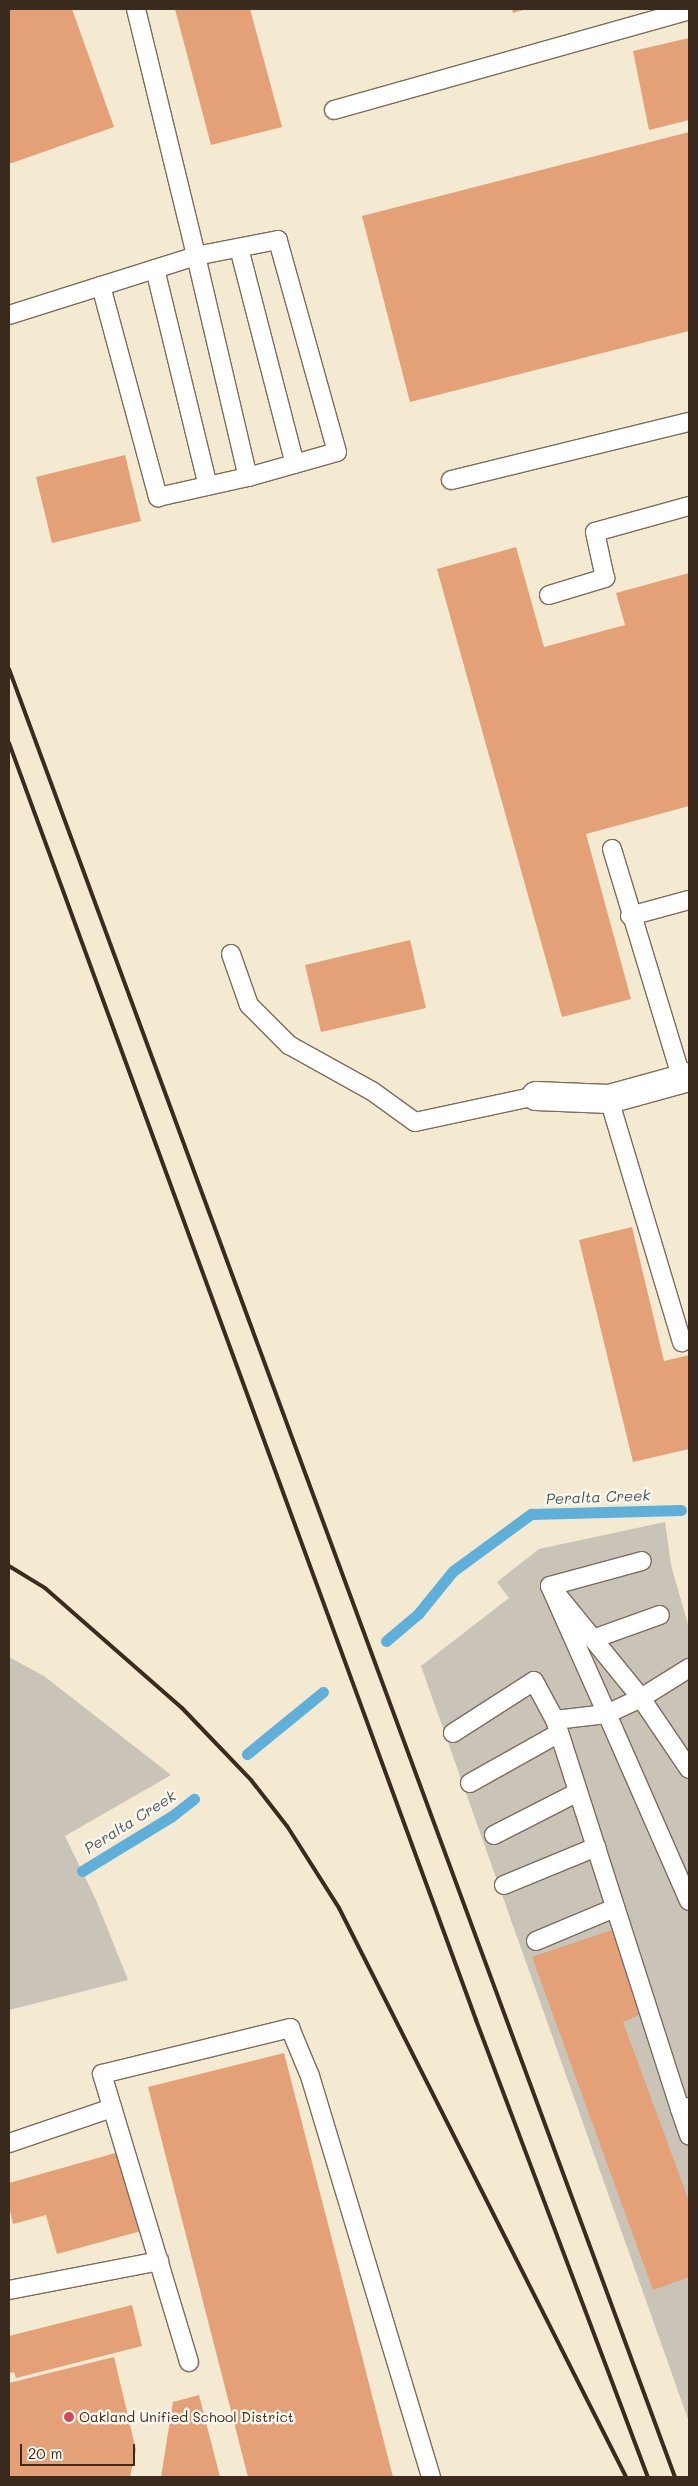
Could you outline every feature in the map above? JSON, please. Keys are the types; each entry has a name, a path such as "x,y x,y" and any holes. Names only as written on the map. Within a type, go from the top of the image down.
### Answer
{"street":[{"path":"536,1096 610,1099 686,1078"}],"lane":[{"path":"136,9 248,477"},
{"path":"334,110 689,10"},
{"path":"9,315 196,256 278,240 337,452 248,477 158,497 101,286"},
{"path":"240,248 295,464"},
{"path":"155,269 208,486"},
{"path":"450,480 689,422"},
{"path":"549,595 605,578 594,532 689,506"},
{"path":"612,849 630,916 686,1078"},
{"path":"630,916 689,900"},
{"path":"231,954 249,1005 289,1045 372,1091 415,1122 536,1096"},
{"path":"610,1099 682,1342"},
{"path":"550,1586 642,1561"},
{"path":"550,1586 640,1698 689,1769"},
{"path":"550,1586 689,1901"},
{"path":"593,1639 660,1615"},
{"path":"470,1783 557,1726 607,1714 640,1698 689,1668"},
{"path":"453,1732 534,1681 557,1726 616,1908 685,2108 689,2135"},
{"path":"494,1834 578,1792"},
{"path":"504,1885 596,1847"},
{"path":"536,1940 616,1908"},
{"path":"189,2362 102,2074 290,2028 310,2076 431,2477"},
{"path":"9,2143 112,2108"},
{"path":"9,2290 159,2261"}],"shaded area":[{"path":"665,1522 671,1565 689,1628 689,2422 421,1666 509,1598 497,1582 539,1549"},
{"path":"9,1657 44,1676 171,1775 65,1836 96,1900 128,1980 9,2010"}],"building":[{"path":"9,9 72,9 114,127 9,164"},
{"path":"175,9 250,9 282,127 211,145"},
{"path":"512,9 526,9 513,13"},
{"path":"689,38 689,120 649,130 633,51"},
{"path":"689,132 689,331 410,402 362,216"},
{"path":"125,455 141,521 52,543 36,477"},
{"path":"516,547 544,647 625,625 616,593 689,573 689,806 586,834 631,999 562,1017 437,569"},
{"path":"410,940 426,1008 321,1032 305,965"},
{"path":"632,1227 664,1361 689,1355 689,1449 633,1462 579,1240"},
{"path":"615,1929 644,2013 623,2022 689,2201 689,2277 653,2290 532,1957"},
{"path":"284,2053 393,2477 248,2477 148,2087"},
{"path":"119,2152 141,2231 57,2254 46,2215 13,2224 9,2207 9,2183"},
{"path":"132,2305 142,2346 16,2378 14,2372 9,2373 9,2336"},
{"name":"Oakland Unified School District","path":"114,2357 136,2450 130,2477 9,2477 9,2383"},
{"name":"Oakland Unified School District","path":"199,2395 220,2477 161,2477 173,2402"}],"waterway":[{"name":"Peralta Creek","path":"386,1641 418,1614 453,1571 531,1514 681,1510"},
{"name":"Peralta Creek","path":"247,1754 323,1692"},
{"name":"Peralta Creek","path":"82,1871 172,1816 194,1799"}],"railway":[{"path":"9,669 675,2477"},
{"path":"9,743 476,2020 648,2477"},
{"path":"9,1566 45,1588 182,1708 251,1780 287,1826 339,1908 626,2477"}],"place":[{"name":"Oakland Unified School District","path":"69,2417"}]}
